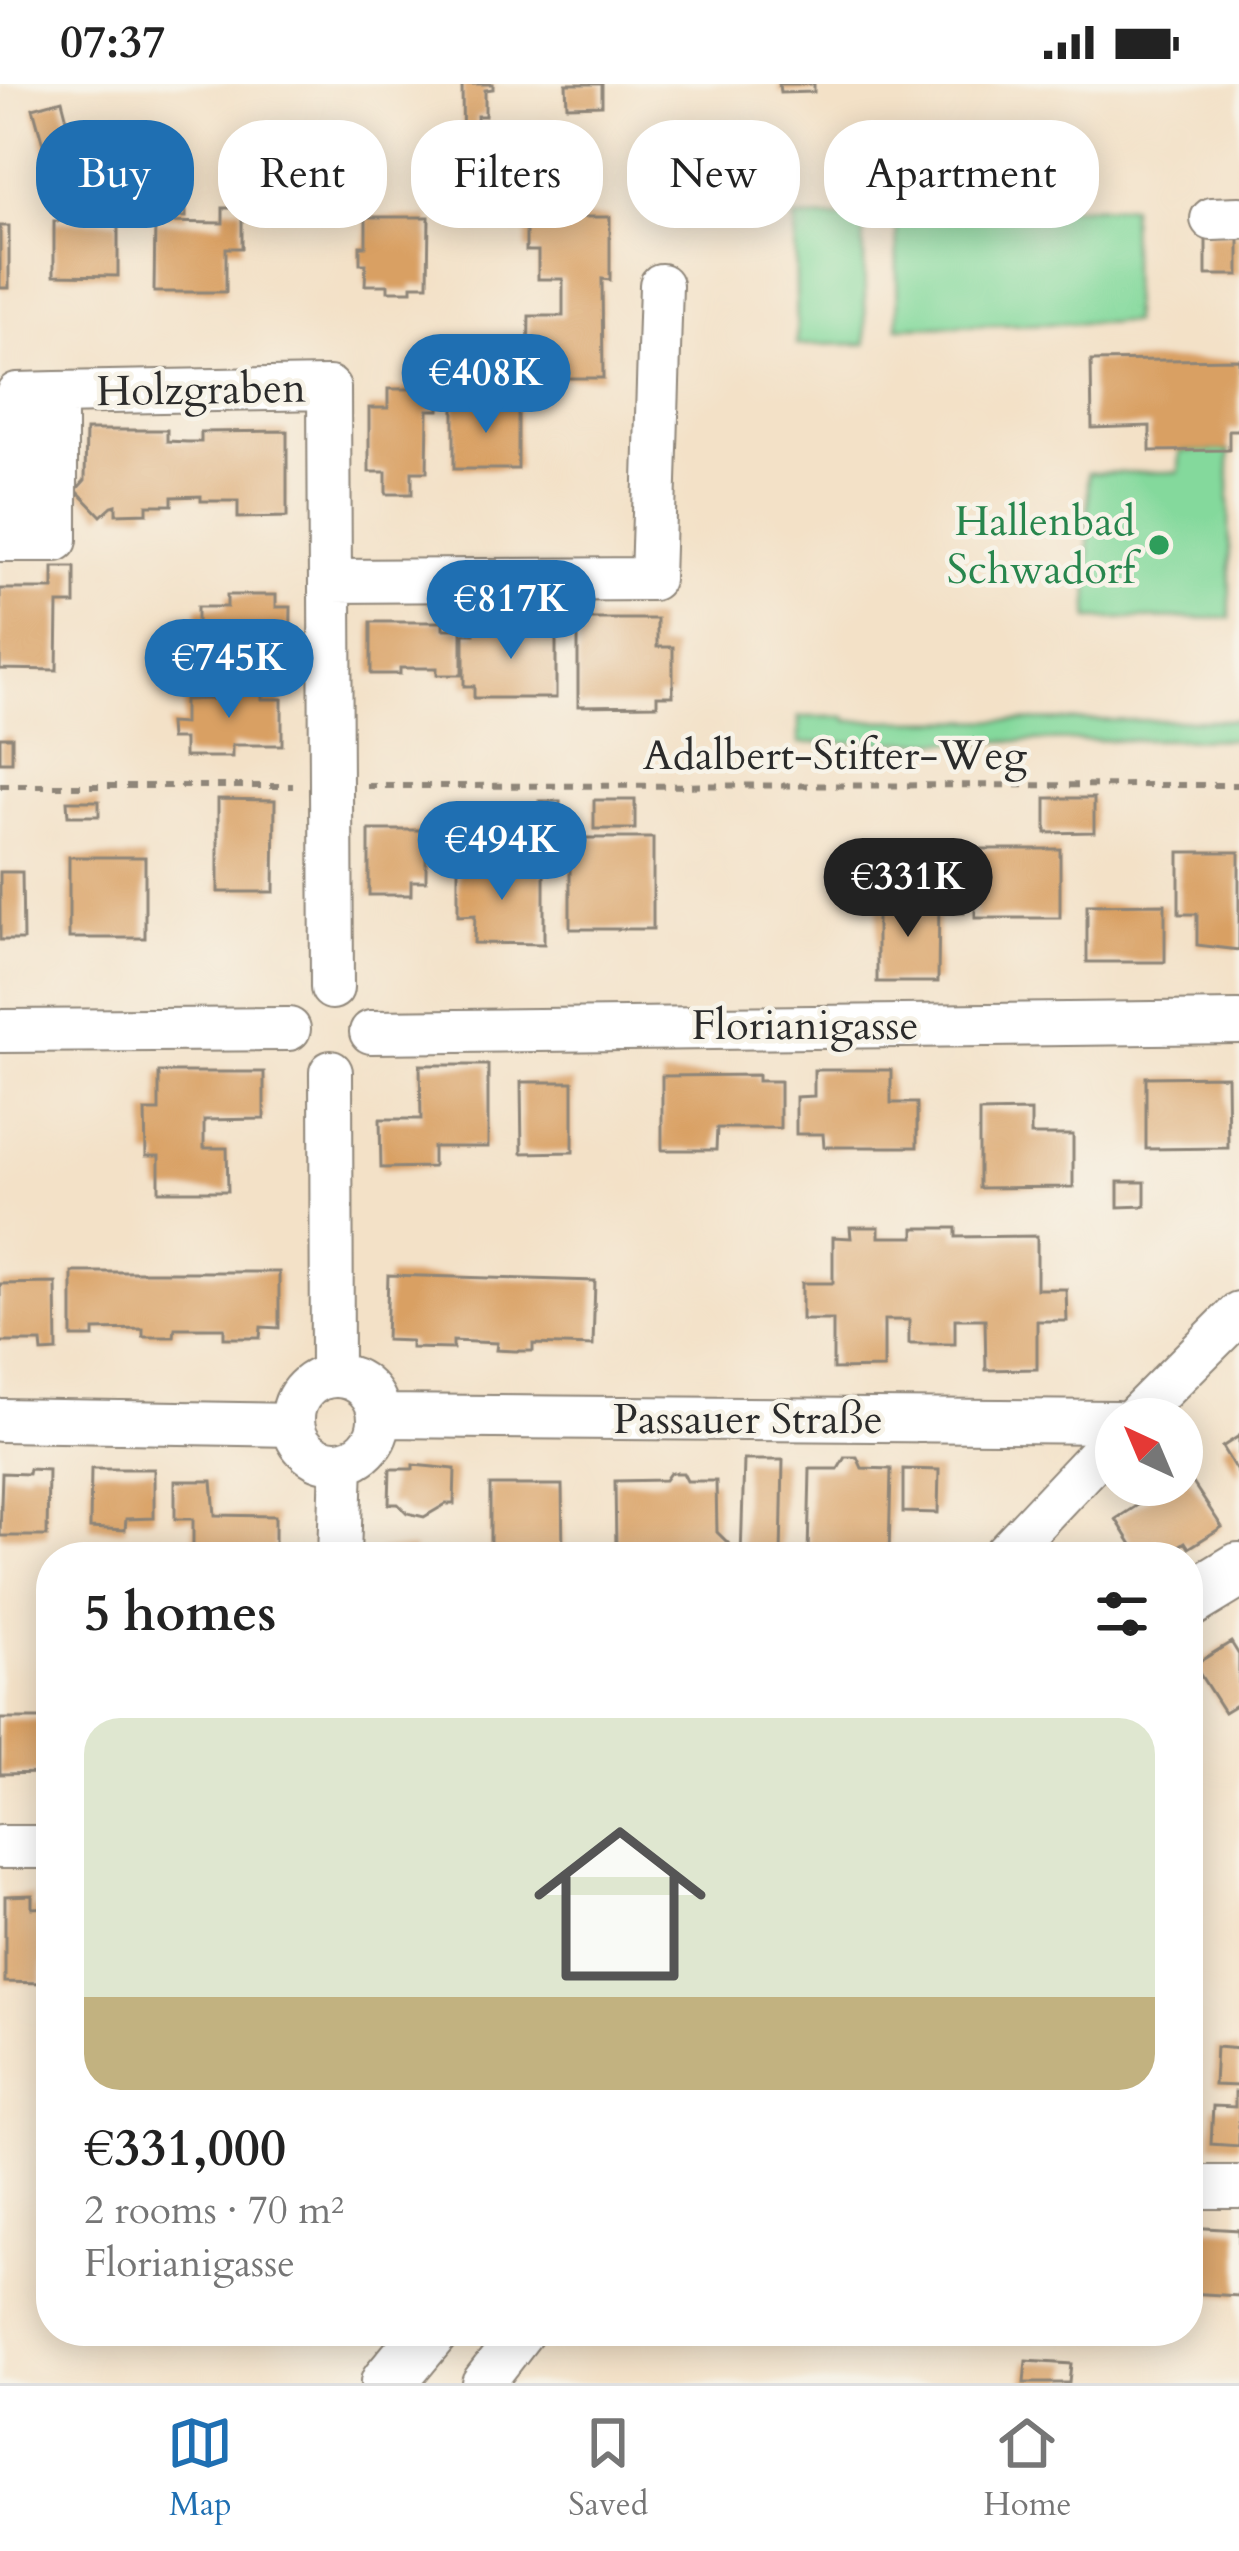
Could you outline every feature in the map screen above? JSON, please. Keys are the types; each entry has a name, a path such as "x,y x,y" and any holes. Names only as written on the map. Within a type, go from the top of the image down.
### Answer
{"main road":[{"path":"1203,1592 1239,1570"},
{"path":"388,2383 419,2346"}],"street":[{"path":"332,988 331,581 652,579 661,285"},
{"name":"Holzgraben","path":"8,540 56,540 56,393 329,388 331,581"},
{"path":"332,988 353,995 363,1005 371,1032 365,1052 355,1063 331,1072 308,1064 297,1054 289,1029 295,1009 308,995 332,988"},
{"name":"Florianigasse","path":"371,1032 1239,1022"},
{"path":"0,1030 289,1029"},
{"path":"331,1072 332,1376"},
{"path":"1153,1398 1239,1313"},
{"path":"332,1376 361,1383 380,1416 368,1448 342,1462 316,1458 298,1440 293,1425 298,1398 308,1386 332,1376"},
{"name":"Passauer Straße","path":"380,1416 1095,1422"},
{"path":"0,1420 293,1425"},
{"path":"1016,1542 1095,1458"},
{"path":"339,1542 342,1462"},
{"path":"0,1847 36,1847"},
{"path":"1203,2187 1239,2187"},
{"path":"483,2383 511,2346"}],"path":[{"name":"Adalbert-Stifter-Weg","path":"0,786 1239,784"}],"green space":[{"path":"1130,206 1132,322 898,327 896,228 1099,228 1099,207"},
{"path":"800,218 824,218 824,228 863,228 866,344 797,345 795,228 800,228"},
{"name":"Hallenbad Schwadorf","path":"1229,450 1230,618 1089,619 1088,473 1179,472 1180,451"},
{"path":"799,717 846,717 847,721 1239,720 1239,739 799,743"}],"building":[{"path":"462,84 493,84 493,89 485,90 485,116 462,120"},
{"path":"566,84 602,84 602,105 567,106"},
{"path":"779,84 814,84 814,92 780,93"},
{"path":"62,100 67,120 36,120 33,108"},
{"path":"387,217 411,217 411,228 429,228 428,285 388,291 388,285 365,285 366,264 360,264 360,246 366,246 366,228 387,228"},
{"path":"603,217 610,217 610,280 602,279 603,378 528,378 529,316 563,316 563,279 538,279 538,251 526,251 526,228 603,228"},
{"path":"194,223 242,228 242,248 226,248 226,292 154,292 155,228 194,228"},
{"path":"0,226 9,226 9,288 0,288"},
{"path":"54,228 118,228 118,276 54,275"},
{"path":"1206,233 1239,234 1239,275 1206,275"},
{"path":"1239,359 1239,430 1229,430 1229,450 1150,451 1150,426 1092,428 1091,361"},
{"path":"388,389 440,389 439,410 428,410 427,472 412,472 412,494 386,494 386,472 369,472 369,408 388,408"},
{"path":"454,403 518,403 518,469 454,469"},
{"path":"86,430 167,430 167,441 187,442 201,442 201,432 287,431 287,517 238,518 238,501 201,501 201,496 172,497 172,505 147,505 147,513 116,514 116,505 101,516 76,490 85,480"},
{"path":"53,567 75,567 75,604 58,604 57,670 0,669 0,589 53,589"},
{"path":"227,595 276,595 276,607 291,607 290,667 229,667 228,649 215,636 197,636 197,607 227,607"},
{"path":"578,619 657,619 657,647 673,647 673,696 657,696 657,705 578,706"},
{"path":"371,622 443,622 443,629 462,629 462,675 437,675 437,668 371,674"},
{"path":"474,627 556,627 556,698 474,698 474,686 464,686 464,634 474,634"},
{"path":"214,682 262,682 262,699 282,699 282,745 232,745 232,757 184,757 184,739 170,739 169,723 184,724 184,700 214,699"},
{"path":"0,737 12,737 12,762 0,762"},
{"path":"1046,798 1094,798 1094,832 1046,833"},
{"path":"218,799 275,800 274,892 218,892"},
{"path":"594,800 635,800 635,829 594,829"},
{"path":"67,801 99,801 99,816 68,816"},
{"path":"540,801 560,801 560,831 539,831"},
{"path":"369,830 454,830 454,858 426,858 426,881 411,881 411,895 369,895"},
{"path":"570,838 653,838 653,929 570,929"},
{"path":"975,849 1060,849 1060,918 975,918"},
{"path":"1179,852 1239,852 1239,950 1197,945 1197,914 1179,914"},
{"path":"69,857 145,857 145,938 69,938"},
{"path":"458,860 486,860 486,870 544,870 544,944 474,943 475,915 458,916"},
{"path":"0,872 22,872 23,940 0,940"},
{"path":"945,878 964,878 964,913 944,913"},
{"path":"877,899 939,899 938,982 877,982"},
{"path":"1165,904 1165,962 1087,962 1087,905"},
{"path":"420,1065 488,1065 488,1147 433,1147 433,1167 381,1168 380,1119 421,1119"},
{"path":"814,1070 891,1070 891,1103 917,1103 917,1147 824,1147 823,1134 796,1134 796,1097 814,1096"},
{"path":"159,1072 264,1072 264,1119 204,1120 204,1148 227,1148 228,1191 159,1191 159,1156 146,1156 145,1111 159,1111"},
{"path":"758,1075 758,1081 780,1081 780,1128 717,1128 716,1150 662,1150 662,1076"},
{"path":"1227,1076 1228,1148 1146,1149 1146,1077"},
{"path":"521,1082 573,1082 573,1152 522,1153"},
{"path":"1031,1111 1031,1135 1073,1135 1073,1187 979,1188 979,1112"},
{"path":"1118,1182 1145,1182 1145,1206 1118,1207"},
{"path":"850,1227 879,1227 879,1237 914,1237 914,1228 956,1228 956,1237 1037,1236 1037,1289 1066,1289 1067,1321 1037,1321 1037,1369 986,1370 985,1319 955,1319 955,1344 909,1344 909,1320 884,1320 884,1368 833,1369 833,1320 802,1320 802,1283 833,1283 833,1237 851,1238"},
{"path":"72,1272 279,1272 279,1328 261,1327 260,1338 224,1338 224,1328 175,1328 174,1337 143,1337 143,1329 94,1330 94,1337 72,1337"},
{"path":"388,1275 595,1281 593,1346 533,1344 533,1351 515,1351 496,1350 497,1343 453,1341 453,1349 411,1348 411,1341 386,1340"},
{"path":"56,1283 57,1351 42,1352 41,1342 0,1342 0,1284"},
{"path":"1239,1436 1239,1475 1222,1447"},
{"path":"845,1457 857,1457 862,1468 891,1469 889,1542 808,1542 810,1469 838,1469"},
{"path":"744,1460 783,1460 781,1542 741,1542"},
{"path":"413,1465 455,1469 454,1504 424,1517 389,1504 390,1469 413,1469"},
{"path":"29,1469 48,1470 47,1536 0,1536 2,1473 28,1474"},
{"path":"91,1469 154,1469 154,1518 126,1519 125,1530 90,1528"},
{"path":"903,1469 939,1470 938,1513 903,1512"},
{"path":"670,1473 683,1473 687,1481 716,1481 717,1532 727,1542 616,1542 615,1481 665,1480"},
{"path":"175,1481 212,1481 215,1515 275,1516 275,1542 193,1542 193,1519 175,1519"},
{"path":"490,1485 562,1485 563,1542 490,1542"},
{"path":"1203,1498 1222,1527 1198,1542 1131,1542 1116,1519 1136,1506 1203,1506"},
{"path":"1231,1642 1239,1655 1239,1703 1224,1712 1203,1679 1203,1659"},
{"path":"0,1719 36,1719 36,1773 0,1774"},
{"path":"32,1895 36,1983 5,1982 5,1896"},
{"path":"1216,2047 1239,2049 1239,2086 1214,2085"},
{"path":"1235,2092 1239,2092 1239,2146 1211,2144 1213,2106 1235,2107"},
{"path":"1203,2228 1239,2230 1239,2296 1203,2294"},
{"path":"1026,2361 1071,2364 1069,2383 1024,2383"}],"place":[{"name":"Hallenbad Schwadorf","path":"1159,545"}]}
